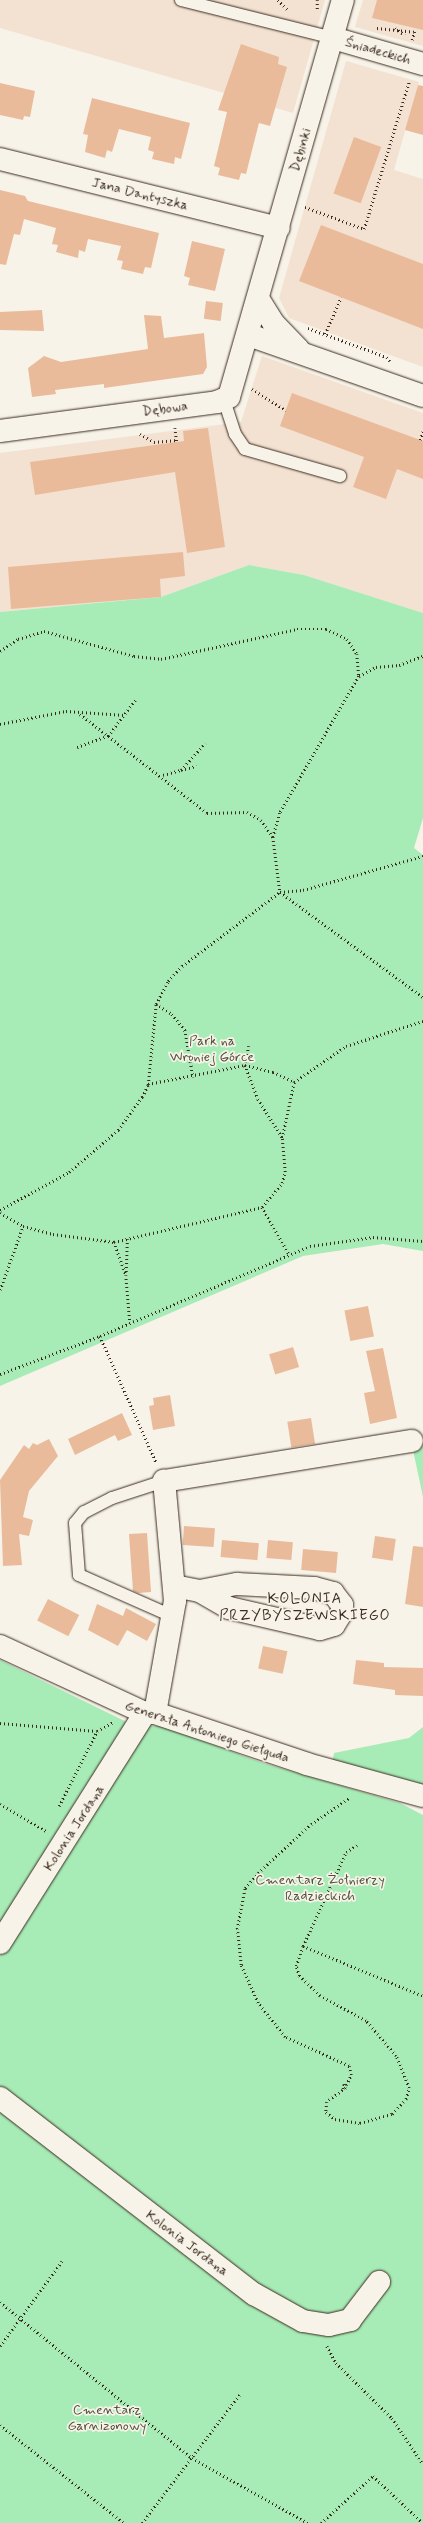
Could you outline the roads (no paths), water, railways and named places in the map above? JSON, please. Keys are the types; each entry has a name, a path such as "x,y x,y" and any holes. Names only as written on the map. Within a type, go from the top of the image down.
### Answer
{"street":[{"name":"Dębinki","path":"259,300 344,0"},
{"name":"Śniadeckich","path":"333,38 423,64"},
{"name":"Jana Dantyszka","path":"0,159 279,228"},
{"path":"224,400 235,384 259,300"},
{"path":"259,300 274,324 302,353"},
{"path":"249,336 302,353 423,396"},
{"name":"Dębowa","path":"0,431 224,400"},
{"path":"150,1713 172,1616 174,1586 164,1481 412,1441"},
{"path":"174,1586 200,1591 229,1608 320,1629 334,1625 342,1612 342,1605 333,1593 314,1588 237,1584 200,1591"},
{"name":"Generała Antoniego Giełguda","path":"0,1646 150,1713 306,1764 423,1796"},
{"name":"Kolonia Jordana","path":"1,1939 150,1713"},
{"name":"Kolonia Jordana","path":"0,2098 254,2294 303,2321 329,2325 350,2320 379,2282"}],"lane":[{"path":"181,0 333,38"},
{"path":"224,400 235,434 245,449 340,476"},
{"path":"164,1481 112,1498 84,1512 75,1523 78,1575 172,1616"}],"district":[{"name":"KOLONIA PRZYBYSZEWSKIEGO","path":"305,1608"}],"park label":[{"name":"Park na Wroniej Górce","path":"212,1050"},
{"name":"Cmentarz Żołnierzy Radzieckich","path":"320,1888"},
{"name":"Cmentarz Garnizonowy","path":"107,2418"}]}
